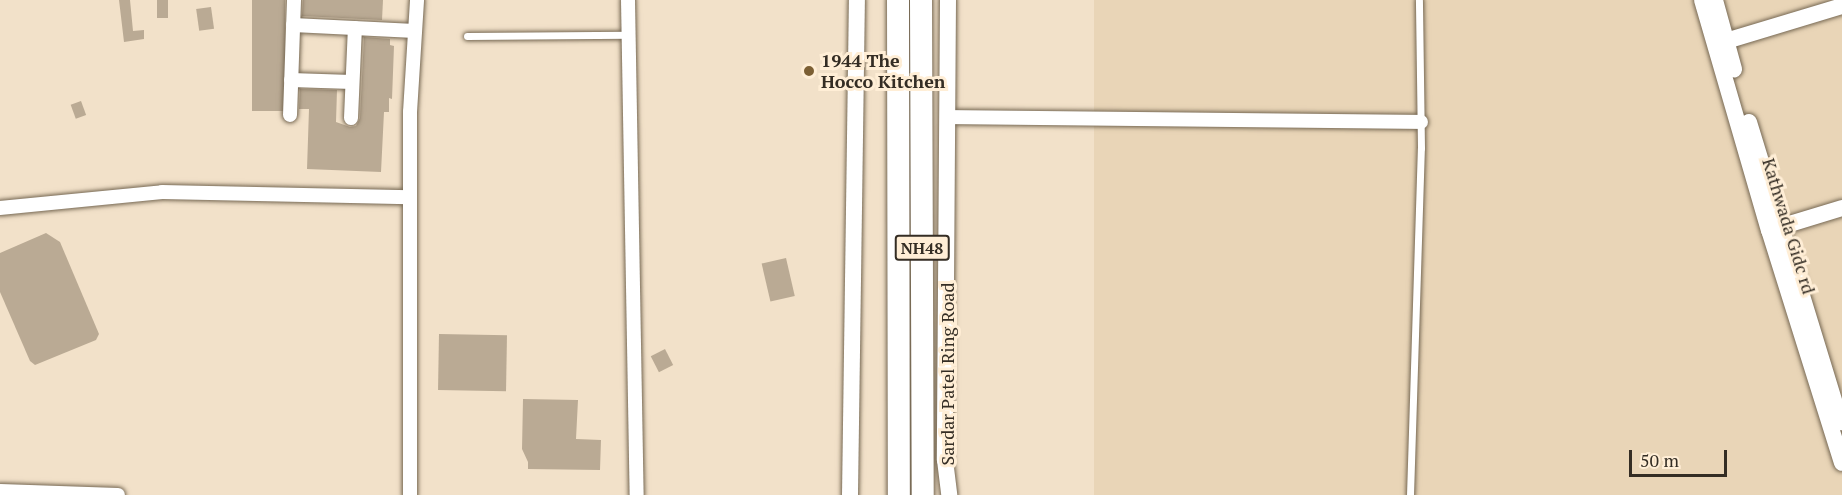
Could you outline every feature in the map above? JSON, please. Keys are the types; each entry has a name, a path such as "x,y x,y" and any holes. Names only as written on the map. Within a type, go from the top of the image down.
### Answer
{"highway":[{"name":"NH48","path":"898,0 898,495"},
{"name":"Sardar Patel Ring Road","path":"921,0 922,495"}],"street":[{"path":"290,115 294,0"},
{"path":"410,495 410,112 417,0"},
{"path":"628,0 636,495"},
{"path":"850,495 857,0"},
{"name":"Sardar Patel Ring Road","path":"948,0 945,460 949,495"},
{"name":"Kathwada Gidc rd","path":"1702,0 1720,43 1775,229 1833,401 1842,463"},
{"path":"1715,0 1720,43 1842,6"},
{"path":"293,24 415,31"},
{"path":"351,118 355,28"},
{"path":"291,80 352,82"},
{"path":"949,117 1421,122"},
{"path":"0,208 162,192 410,197"},
{"path":"1775,229 1842,208"},
{"path":"1833,401 1842,426"},
{"path":"0,491 118,495"}],"lane":[{"path":"1410,495 1421,122 1419,0"},
{"path":"467,36 629,36"}],"shaded area":[{"path":"1094,0 1842,0 1842,495 1094,495"}],"building":[{"path":"119,0 130,0 133,31 144,30 144,39 124,42"},
{"path":"157,0 168,0 168,18 157,18"},
{"path":"252,0 285,0 285,111 252,111"},
{"path":"303,0 383,0 382,20 302,16"},
{"path":"211,7 214,29 199,31 196,9"},
{"path":"364,37 390,39 390,45 394,46 392,99 389,98 389,112 384,112 381,172 307,169 309,109 299,109 300,89 337,90 336,122 350,127 356,126 360,118"},
{"path":"81,101 86,115 76,119 71,105"},
{"path":"46,233 60,242 99,334 96,340 35,365 30,361 0,292 0,253"},
{"path":"786,258 795,296 770,302 762,264"},
{"path":"439,334 507,335 506,391 438,390"},
{"path":"665,349 673,365 659,372 651,356"},
{"path":"523,399 578,400 576,439 601,440 600,470 528,469 528,462 522,449"}],"place":[{"name":"1944 The Hocco Kitchen","path":"809,71"}]}
